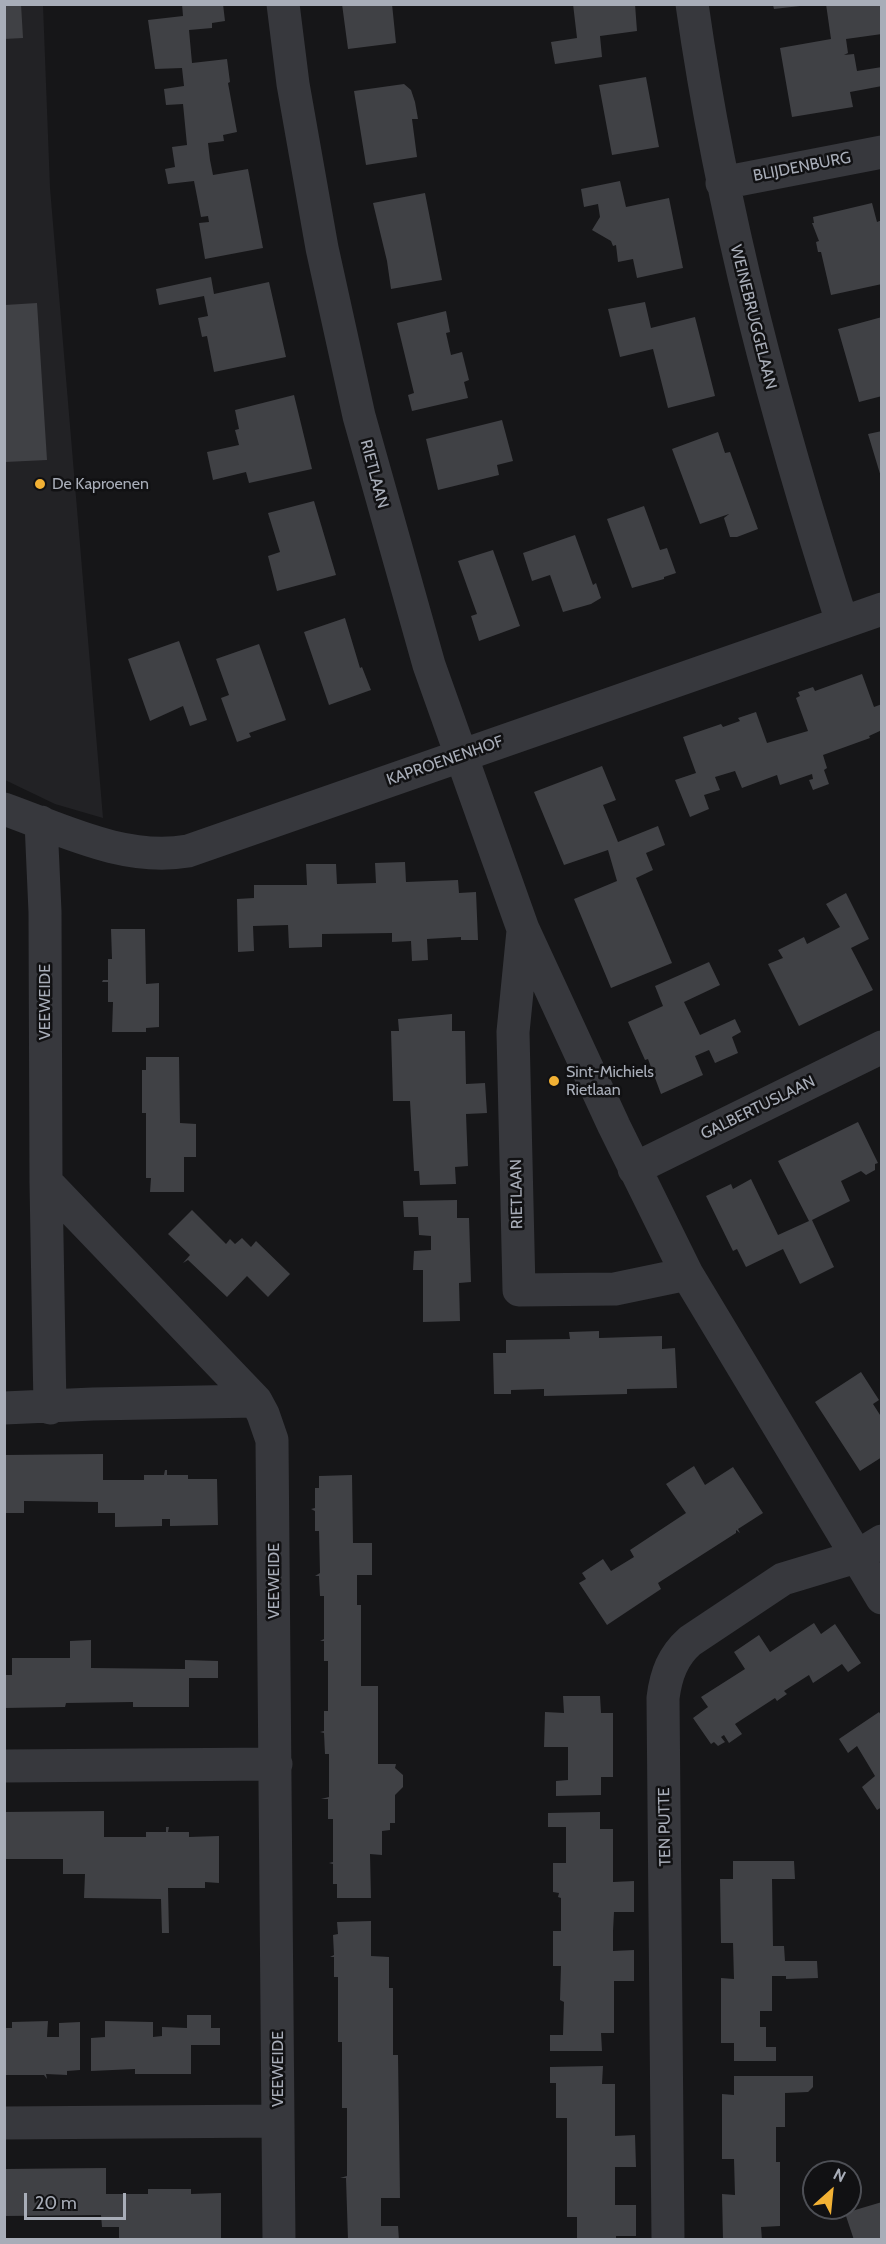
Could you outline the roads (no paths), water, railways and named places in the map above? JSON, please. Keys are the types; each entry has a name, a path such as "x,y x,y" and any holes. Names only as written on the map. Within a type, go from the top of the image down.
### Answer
{"street":[{"name":"RIETLAAN","path":"283,4 293,84 318,225 359,416 426,654 460,756 524,929 634,1169 687,1274 869,1549 882,1598"},
{"name":"WEINEBRUGGELAAN","path":"692,4 722,183 752,317 775,405 842,622"},
{"name":"BLIJDENBURG","path":"722,183 882,152"},
{"name":"KAPROENENHOF","path":"4,809 123,850 173,854 188,851 882,609"},
{"name":"VEEWEIDE","path":"41,822 45,912 50,1408"},
{"name":"RIETLAAN","path":"524,929 513,1032 519,1290 615,1289 687,1274"},
{"name":"GALBERTUSLAAN","path":"634,1169 882,1047"},
{"name":"VEEWEIDE","path":"46,1182 256,1401 270,1430 273,1459 279,2240"},
{"path":"4,1408 256,1401"},
{"name":"TEN PUTTE","path":"668,2240 663,1698 667,1675 678,1653 690,1641 783,1579 869,1549"},
{"path":"4,1766 276,1764"},
{"name":"VEEWEIDE","path":"4,2123 278,2121"}],"place":[{"name":"De Kaproenen","path":"40,484"},
{"name":"Sint-Michiels Rietlaan","path":"554,1081"}]}
